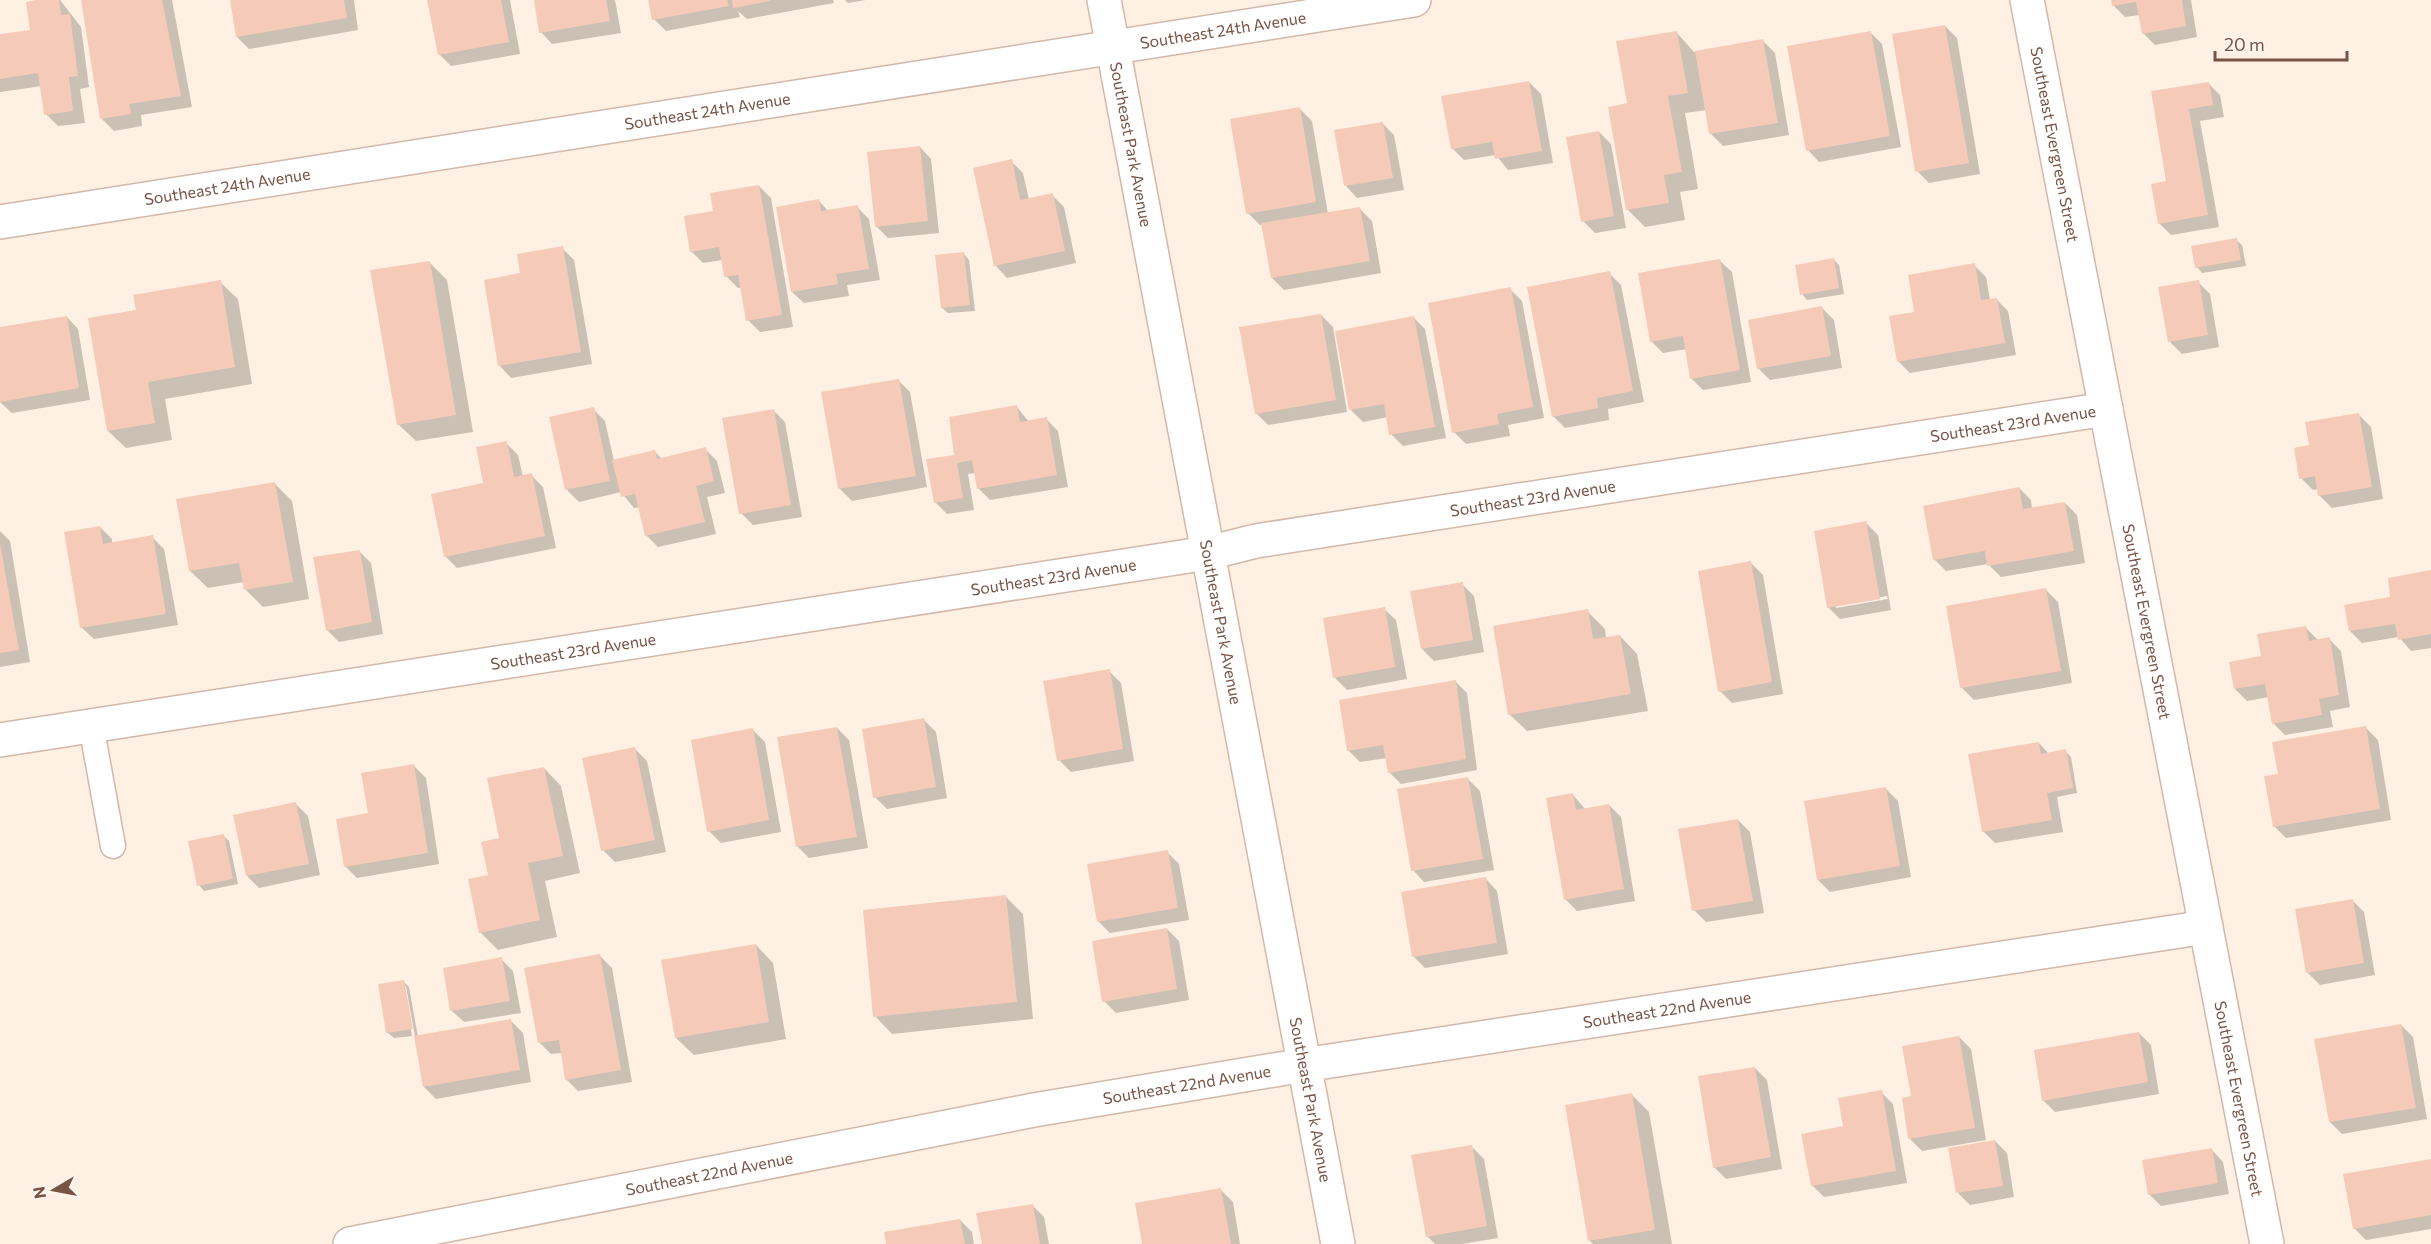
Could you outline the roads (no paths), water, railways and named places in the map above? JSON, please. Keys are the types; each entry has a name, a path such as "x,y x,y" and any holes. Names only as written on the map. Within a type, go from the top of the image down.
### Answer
{"street":[{"name":"Southeast Park Avenue","path":"1104,0 1338,1244"},
{"name":"Southeast 24th Avenue","path":"0,222 1414,0"},
{"name":"Southeast Evergreen Street","path":"2027,0 2267,1244"},
{"name":"Southeast 23rd Avenue","path":"0,740 1208,553 1256,541 2106,409"},
{"name":"Southeast 22nd Avenue","path":"350,1244 1034,1110 1304,1065 2206,927"}],"lane":[{"path":"91,726 113,846"}]}
